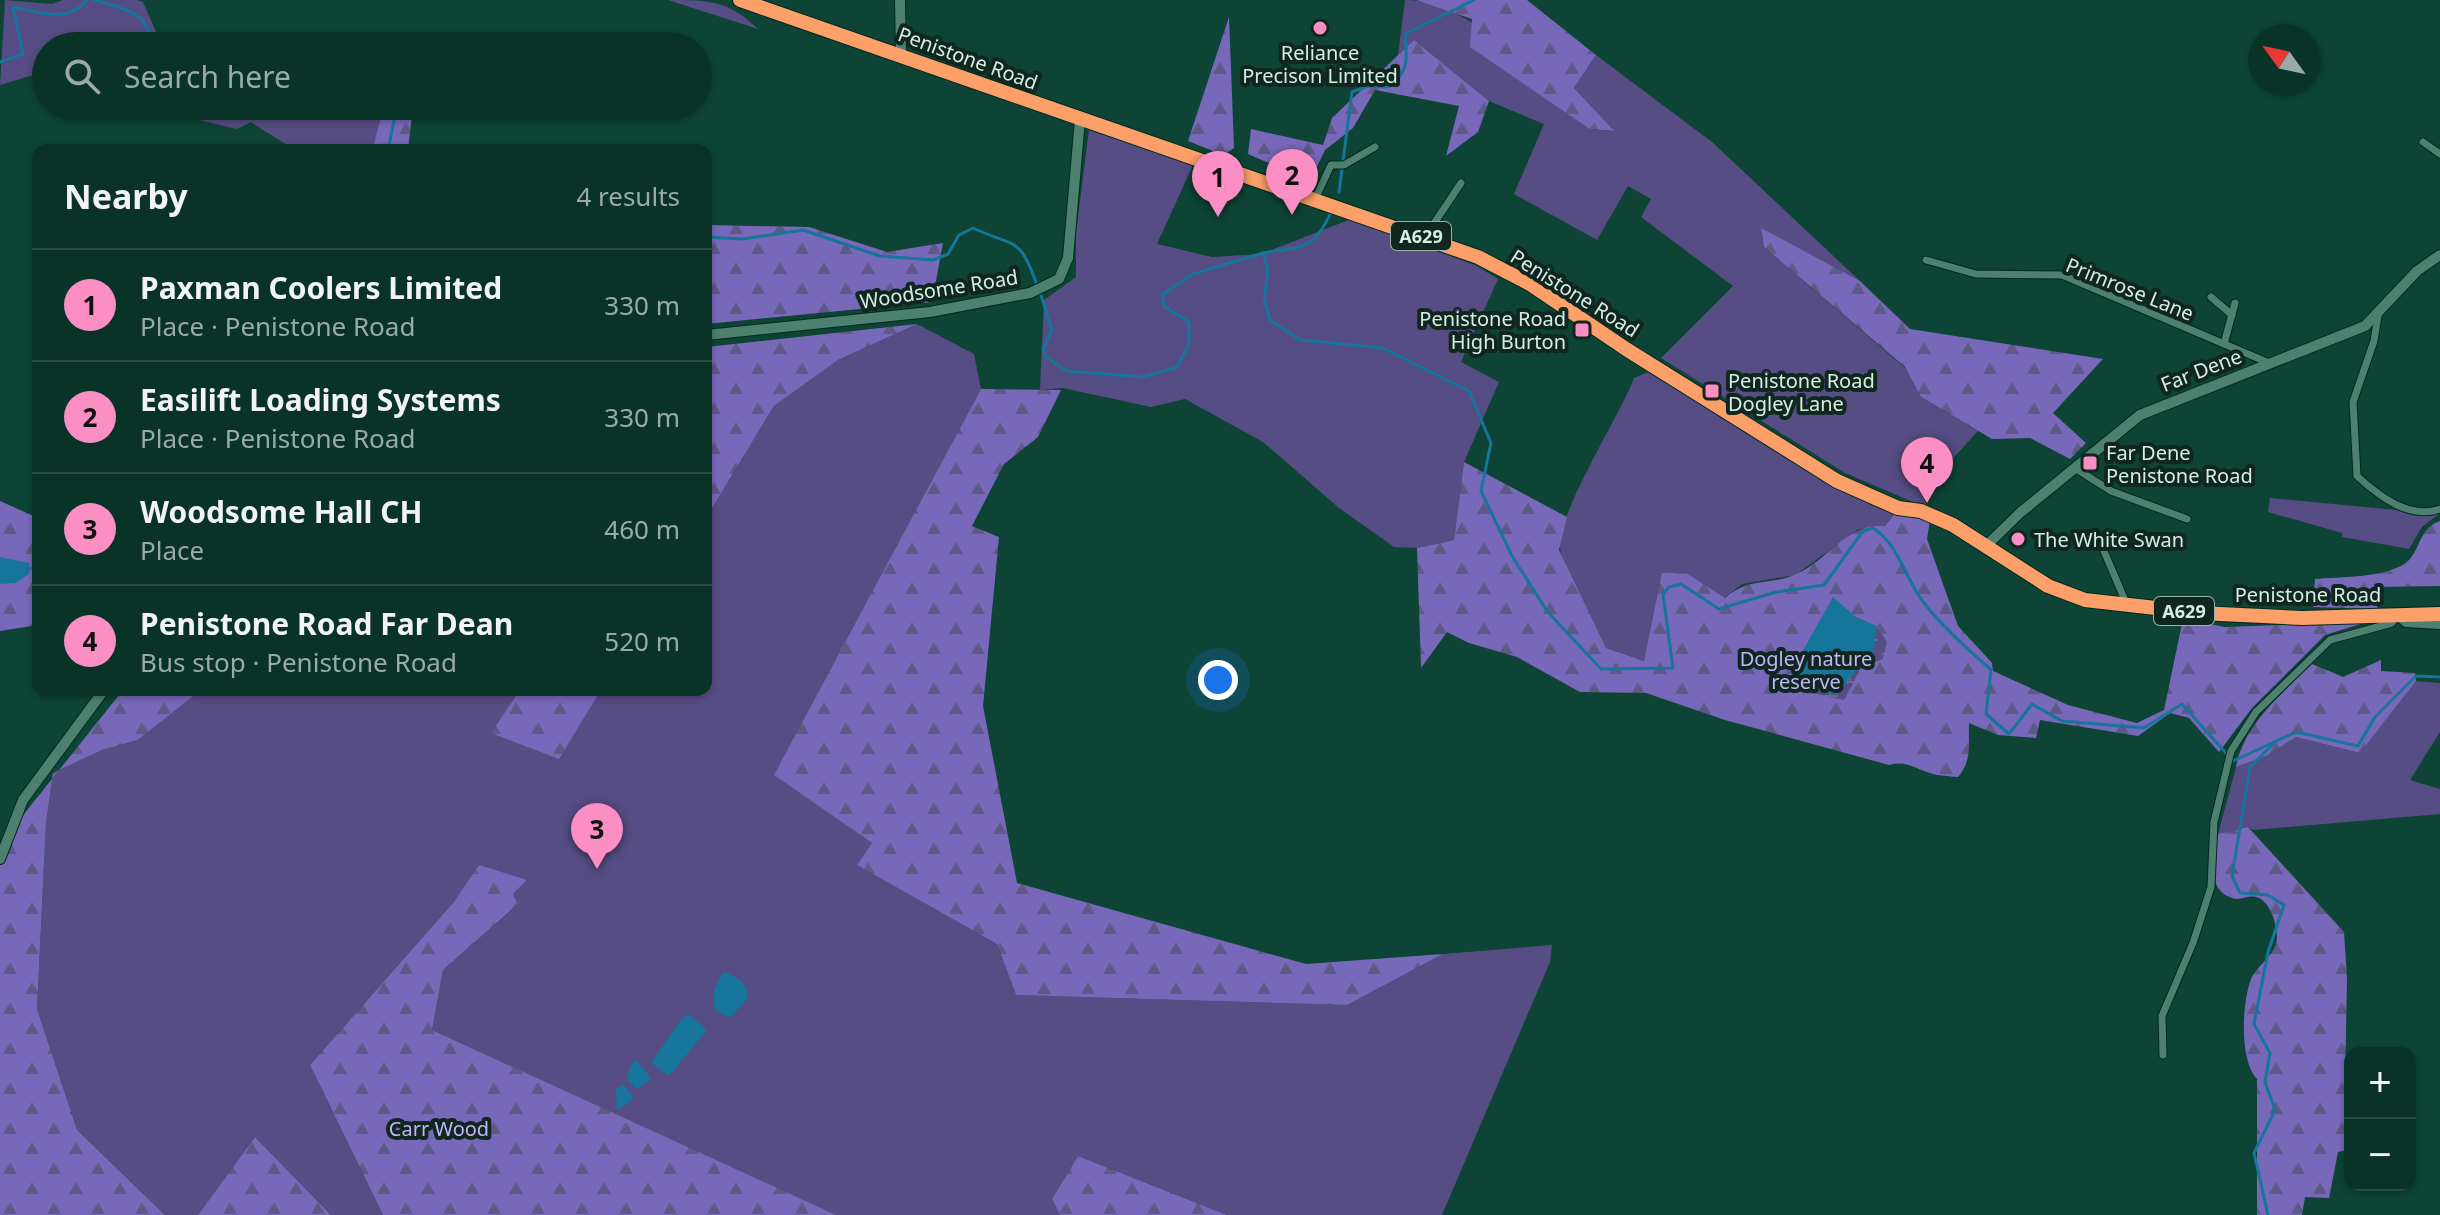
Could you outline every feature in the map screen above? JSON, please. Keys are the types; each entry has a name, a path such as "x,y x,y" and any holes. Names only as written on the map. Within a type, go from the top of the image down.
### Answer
{"highway":[{"name":"Penistone Road","path":"740,0 1478,257 1530,284 1619,345 1837,481 1898,508 1921,511 1953,525 2048,586 2085,600 2128,606 2302,618 2440,614"}],"street":[{"path":"900,0 901,55"},
{"name":"Woodsome Road","path":"712,334 930,312 1049,287 1064,272 1068,258 1080,119"},
{"path":"2423,142 2440,154"},
{"path":"1315,199 1325,172 1331,165 1342,166 1375,147"},
{"path":"1425,237 1461,183"},
{"name":"Far Dene","path":"1987,545 2075,468 2153,408 2347,335 2378,316 2417,271 2440,255"},
{"name":"Primrose Lane","path":"1926,260 1976,274 2062,275 2269,363"},
{"path":"2211,297 2232,315"},
{"path":"2224,344 2235,303"},
{"path":"2378,316 2374,341 2353,402 2357,476 2384,501 2429,513 2440,509"},
{"path":"2075,468 2111,491 2187,519"},
{"path":"2098,537 2128,606"},
{"path":"2163,1055 2162,1016 2193,943 2211,887 2214,822 2231,751 2256,712 2330,640 2392,623 2397,614 2406,622 2440,624"},
{"path":"0,859 23,800 100,696"}],"green space":[{"path":"5,0 52,4 63,0 143,2 156,32 32,32 32,75 0,85"},
{"path":"668,0 695,0 727,7 758,29"},
{"path":"1405,0 1431,4 1457,14 1482,29 1529,68 1590,129 1612,131 1574,88 1596,55 1712,142 1860,281 1761,229 1764,247 1904,367 1921,397 1978,431 1922,492 1927,508 1845,473 1661,358 1733,286 1641,217 1651,199 1628,186 1597,240 1514,194 1544,124 1489,101 1414,40 1398,55"},
{"path":"1416,0 1527,0 1596,55 1574,88 1614,131 1590,129 1470,47 1472,19"},
{"path":"1229,17 1234,148 1223,155 1188,141"},
{"path":"1414,40 1489,101 1478,132 1446,156 1459,106 1375,90 1353,128 1325,150 1310,181 1248,154 1251,129 1323,145 1332,118"},
{"path":"199,120 380,120 374,144 286,144 251,122 237,129"},
{"path":"380,120 411,120 409,144 374,144"},
{"path":"1089,130 1193,165 1157,244 1212,257 1261,254 1351,219 1475,265 1498,279 1461,362 1499,382 1464,462 1454,540 1417,548 1394,547 1339,508 1263,442 1185,399 1151,407 1063,388 1040,390 1044,300 1076,277 1076,233"},
{"path":"712,225 809,227 887,252 943,243 932,302 712,323"},
{"path":"1761,228 1860,281 1910,329 2103,359 2053,413 2086,443 2070,459 2030,438 1992,439 1921,397 1904,366 1764,247"},
{"path":"917,324 974,354 981,389 775,775 872,843 858,865 997,944 1016,995 1347,1005 1443,954 1552,945 1550,962 1442,1215 1227,1215 1078,1156 1052,1199 1060,1215 835,1215 432,1030 443,970 518,904 513,894 526,881 479,866 453,903 310,1065 383,1215 331,1215 255,1137 198,1215 165,1215 77,1130 37,1009 46,823 53,773 102,750 138,740 193,696 516,696 492,733 559,758 597,696 712,696 712,508 774,406 838,360"},
{"path":"917,324 838,360 774,406 712,508 712,346"},
{"path":"1651,371 1835,488 1896,512 1885,526 1859,529 1795,575 1742,584 1644,661 1606,648 1565,565 1561,538 1576,493 1634,378"},
{"path":"981,389 1061,390 1038,437 1004,464 972,526 999,537 983,706 1017,883 1306,964 1443,954 1347,1005 1016,995 997,944 857,865 872,843 774,775"},
{"name":"Dogley nature reserve","path":"1464,462 1567,517 1559,550 1606,648 1644,661 1662,573 1686,573 1725,598 1751,584 1784,578 1806,569 1859,531 1885,526 1896,512 1930,520 1927,539 1958,626 1992,663 1993,671 2068,705 2137,723 2164,710 2183,619 2225,627 2367,622 2325,635 2252,708 2219,752 2189,718 2170,713 2138,736 2040,720 2036,738 1998,735 1969,723 1969,751 1963,770 1958,777 1936,775 1905,764 1889,765 1725,720 1646,693 1580,692 1517,657 1469,643 1447,632 1421,668 1417,548 1454,540"},
{"path":"2270,498 2439,514 2422,527 2409,549 2342,537 2342,533 2268,512"},
{"path":"0,501 32,515 32,626 0,631"},
{"path":"2440,521 2440,586 2372,587 2378,609 2313,607 2315,579 2364,576 2401,566 2409,560 2428,528"},
{"path":"1852,616 1872,625 1884,636 1887,642 1883,659 1873,663 1870,659"},
{"path":"2381,660 2381,671 2415,673 2416,681 2360,753 2296,737 2268,755 2236,767 2240,751 2256,723 2312,664 2343,677"},
{"path":"1862,666 1844,700 1807,692 1804,685"},
{"path":"2416,681 2440,683 2440,732 2410,780 2440,789 2440,814 2253,830 2248,827 2218,834 2236,767 2268,755 2296,737 2360,753"},
{"path":"118,696 193,696 138,740 102,750 59,770"},
{"path":"516,696 597,696 559,759 491,733"},
{"path":"52,779 46,823 37,1009 77,1130 165,1215 0,1215 0,844"},
{"path":"2248,827 2344,932 2347,978 2344,1150 2338,1152 2329,1198 2305,1197 2302,1215 2257,1215 2257,1079 2247,1059 2244,1016 2251,979 2274,949 2277,932 2273,917 2261,899 2235,899 2223,894 2218,887 2213,871 2218,834"},
{"name":"Carr Wood","path":"479,865 527,880 513,894 518,904 443,970 432,1030 836,1215 383,1215 310,1065 453,903"},
{"path":"255,1137 331,1215 198,1215"},
{"path":"1078,1156 1227,1215 1060,1215 1052,1199"}],"water":[{"path":"0,557 29,563 29,574 16,583 0,584"},
{"path":"1833,597 1857,618 1877,626 1872,662 1856,671 1836,695 1798,686 1796,663"},
{"path":"724,972 740,981 746,988 748,998 730,1018 716,1011 713,1001 716,986"},
{"path":"689,1014 707,1030 669,1076 651,1063 682,1018"},
{"path":"637,1060 651,1079 637,1089 627,1080 630,1066"},
{"path":"623,1084 634,1098 617,1111 616,1089"}],"waterway":[{"path":"0,62 23,54 13,7 62,14 71,12 87,0"},
{"path":"94,0 133,13 149,32"},
{"path":"1339,192 1352,92 1368,86 1388,87 1400,76 1406,64 1405,34 1474,0"},
{"path":"389,144 394,120"},
{"path":"1263,253 1312,241 1331,212"},
{"path":"712,237 743,239 803,230 880,256 933,260 948,254 959,235 973,228 1007,241 1020,250 1037,285"},
{"path":"1040,292 1052,330 1043,349 1046,357 1067,371 1143,377 1177,367 1189,345 1189,322 1165,307 1162,295 1193,274 1263,253 1268,270 1264,299 1270,320 1300,340 1383,348 1469,391 1491,443 1481,491 1512,556 1547,611 1601,669 1673,668 1663,594 1669,587 1681,584 1719,609 1776,592 1824,585 1863,531 1873,528 1895,551 1915,590 1929,609 1991,670 1986,714 2009,734 2032,704 2062,721 2144,728 2182,704 2233,761 2296,732 2358,746 2375,717 2416,676 2440,677"},
{"path":"2268,1215 2254,1153 2275,1110 2265,1082 2270,1053 2254,1024 2268,952 2284,905 2268,895 2240,893 2232,876 2250,767 2273,744"}],"place":[{"name":"Reliance Precison Limited","path":"1320,28"},
{"name":"Easilift Loading Systems","path":"1292,215"},
{"name":"Paxman Coolers Limited","path":"1218,217"},
{"name":"Penistone Road High Burton","path":"1582,330"},
{"name":"Penistone Road Dogley Lane","path":"1712,391"},
{"name":"Far Dene Penistone Road","path":"2090,463"},
{"name":"Penistone Road Far Dean","path":"1927,503"},
{"name":"The White Swan","path":"2018,539"},
{"name":"Woodsome Hall CH","path":"597,869"}]}
